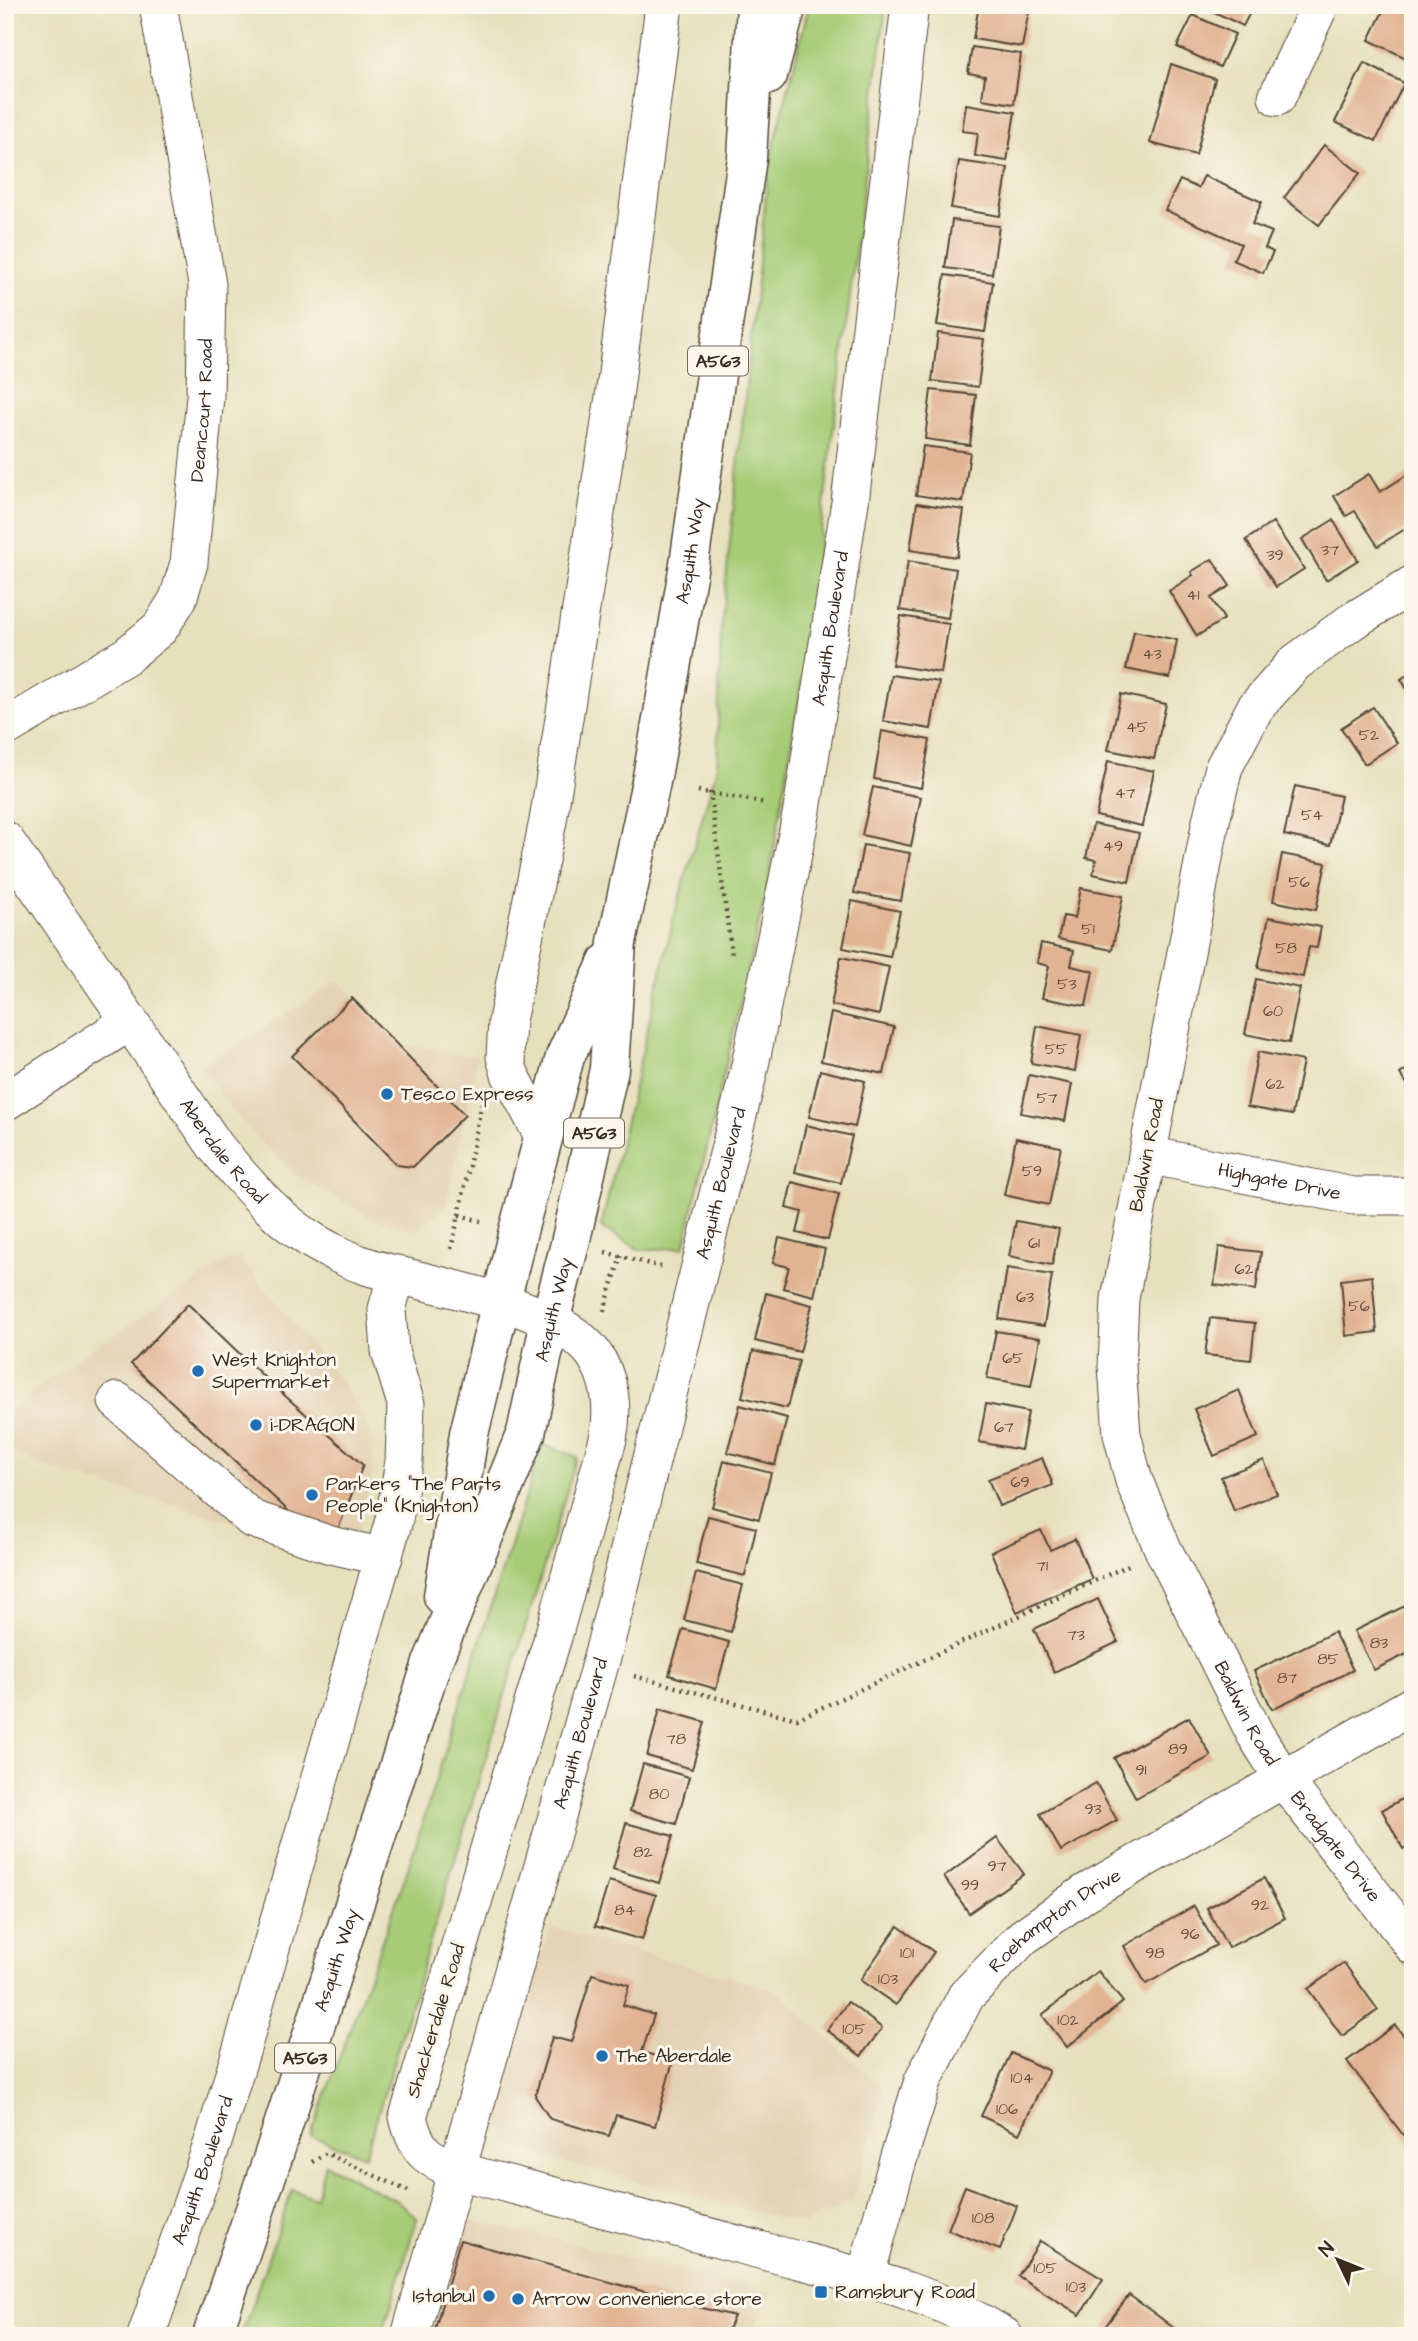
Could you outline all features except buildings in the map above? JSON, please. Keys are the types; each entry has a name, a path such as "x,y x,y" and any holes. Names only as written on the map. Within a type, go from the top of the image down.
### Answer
{"highway":[{"name":"Asquith Way","path":"212,2336 273,2157 432,1663 526,1433 608,1069 618,942 652,777 689,564 747,158 756,5"},
{"name":"Asquith Way","path":"747,158 787,5"},
{"name":"Asquith Way","path":"432,1663 469,1434 543,1136 565,1057 618,942"}],"street":[{"name":"Deancourt Road","path":"5,728 126,656 160,628 178,599 189,563 205,397 207,284 158,5"},
{"path":"543,1136 510,1074 505,1057 507,1021 548,821 614,397 664,5"},
{"name":"Asquith Boulevard","path":"410,2336 599,1667 748,1075 802,810 850,502 910,5"},
{"path":"1277,97 1320,5"},
{"name":"Baldwin Road","path":"1284,1780 1255,1734 1163,1549 1134,1481 1122,1434 1117,1366 1120,1299 1211,821 1224,767 1255,708 1295,663 1351,622 1413,584"},
{"name":"Aberdale Road","path":"5,840 216,1147 245,1182 278,1215 326,1249 362,1265 501,1302 550,1321"},
{"path":"5,1102 130,1022"},
{"name":"Highgate Drive","path":"1147,1155 1353,1196 1413,1196"},
{"name":"Asquith Boulevard","path":"146,2336 214,2139 243,2045 394,1520 404,1462 406,1404 390,1351 387,1309 397,1274"},
{"name":"Shackerdale Road","path":"550,1321 591,1351 604,1371 610,1395 611,1422 553,1637 408,2117 414,2140 426,2154 444,2165 454,2186 865,2278 940,2301 978,2319 1004,2336"},
{"path":"117,1401 252,1519 331,1545 384,1557"},
{"name":"Roehampton Drive","path":"865,2278 923,2081 966,1996 1023,1937 1085,1893 1413,1706"},
{"name":"Bradgate Drive","path":"1284,1780 1413,1946"}],"path":[{"path":"698,791 802,810"},
{"path":"710,792 734,967"},
{"path":"460,1215 489,1067 505,1057"},
{"path":"599,1667 797,1719 1163,1549"},
{"path":"273,2157 303,2166 326,2154 424,2197 454,2186"}],"shaded area":[{"path":"338,981 402,1044 478,1057 446,1208 415,1230 374,1219 296,1175 268,1150 233,1111 201,1067"},
{"path":"237,1255 345,1386 363,1416 373,1444 372,1475 352,1557 36,1465 5,1446 5,1415 60,1370"},
{"path":"550,1927 778,1991 884,2090 853,2201 803,2224 528,2153 513,2146 504,2135 499,2122 500,2108"},
{"path":"466,2219 772,2291 750,2336 433,2336"}],"green space":[{"path":"809,5 886,5 803,675 769,879 684,1247 640,1250 601,1227 674,917 717,767 721,628 769,166"},
{"path":"542,1444 577,1457 365,2156 311,2136 406,1875"},
{"path":"325,2164 399,2202 417,2218 382,2336 241,2336 292,2190 316,2198"}],"place":[{"name":"Tesco Express","path":"387,1094"},
{"name":"West Knighton Supermarket","path":"198,1371"},
{"name":"i-DRAGON","path":"256,1425"},
{"name":"Parkers \"The Parts People\" (Knighton)","path":"312,1495"},
{"name":"The Aberdale","path":"602,2056"},
{"name":"Ramsbury Road","path":"821,2292"},
{"name":"Istanbul","path":"489,2296"},
{"name":"Arrow convenience store","path":"518,2299"}]}
